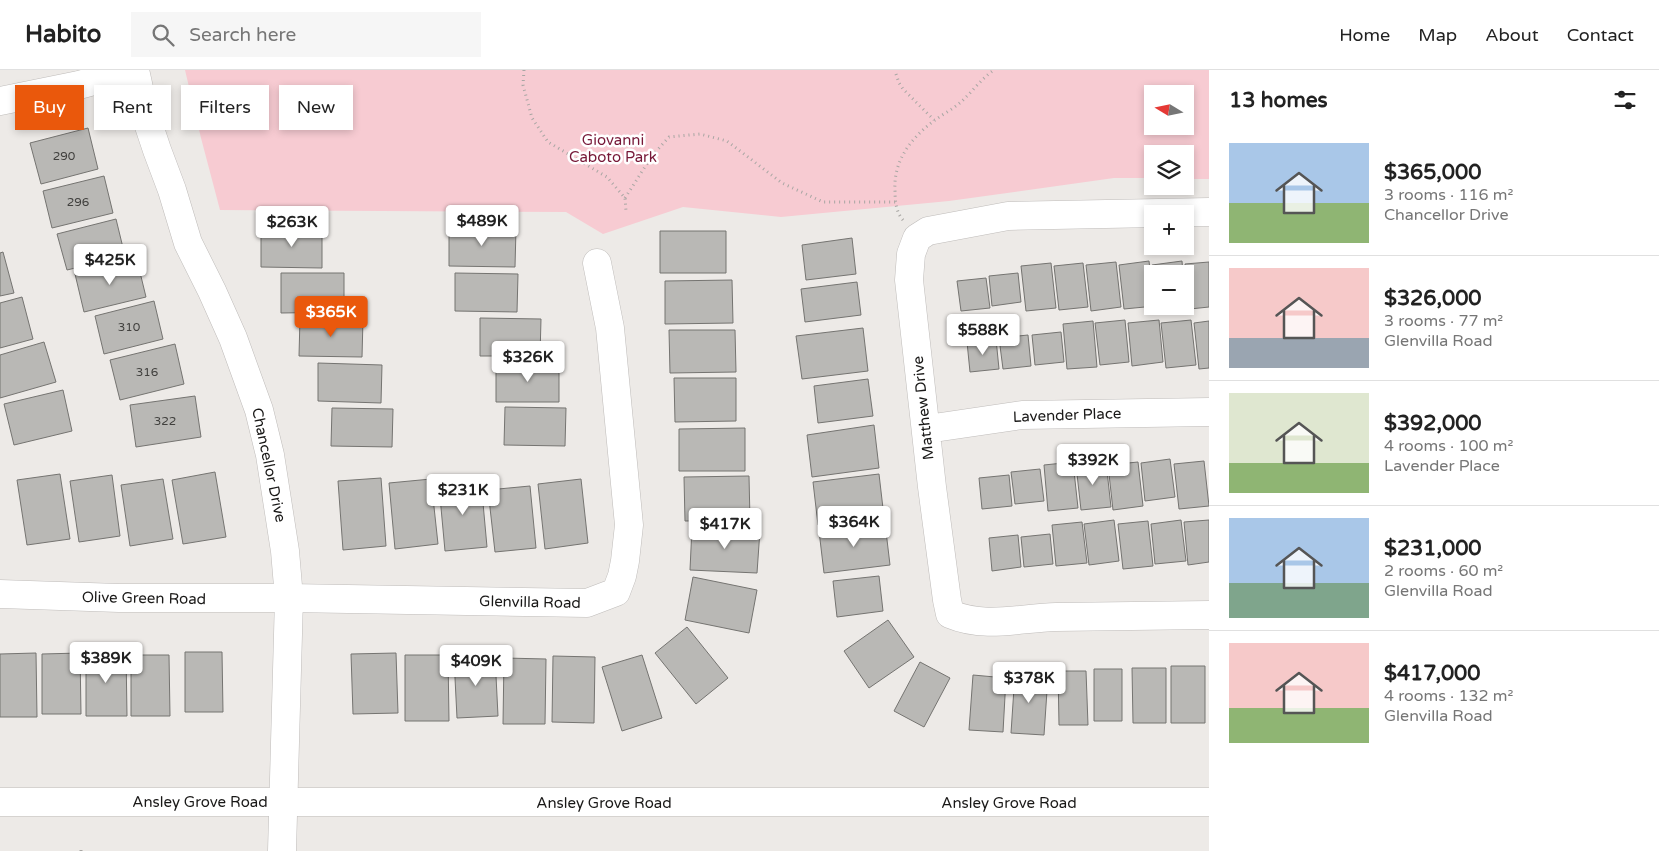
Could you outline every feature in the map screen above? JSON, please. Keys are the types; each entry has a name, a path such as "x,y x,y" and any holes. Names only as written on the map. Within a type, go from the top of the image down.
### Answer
{"street":[{"path":"0,101 79,85 135,70"},
{"name":"Chancellor Drive","path":"135,70 144,111 156,150 172,190 188,243 233,338 259,410 270,455 278,500 289,598 282,851"},
{"path":"917,238 928,231 1008,216 1209,212"},
{"name":"Matthew Drive","path":"917,238 911,254 909,280 932,487 950,614 966,620 995,622 1053,617 1209,615"},
{"name":"Glenvilla Road","path":"289,598 587,603 616,592 624,568 629,525 610,328 597,262"},
{"name":"Lavender Place","path":"926,429 1022,415 1209,412"},
{"name":"Olive Green Road","path":"0,594 119,598 289,598"},
{"name":"Ansley Grove Road","path":"0,802 1209,802"}],"path":[{"path":"524,70 523,85 532,118 548,142 607,177 625,198 626,211"},
{"path":"917,238 900,216 896,202 894,177 899,163 914,138 934,120 960,102 993,71"},
{"path":"896,74 903,89 934,120"},
{"path":"625,198 652,156 669,137 700,134 727,141 782,183 823,202 896,202"},
{"path":"81,846 81,851"}],"green space":[{"name":"Giovanni Caboto Park","path":"185,70 1209,70 1209,179 1194,179 1194,145 1144,145 1144,178 1114,178 949,201 781,217 683,207 603,234 566,212 220,210 199,130 269,130 269,85 189,85"}],"building":[{"path":"88,128 98,169 41,184 30,143"},
{"path":"104,176 113,213 52,228 43,191"},
{"path":"116,219 125,256 67,270 57,234"},
{"path":"261,228 322,229 322,268 261,267"},
{"path":"449,228 516,229 515,267 449,266"},
{"path":"660,231 726,231 726,273 660,273"},
{"path":"852,238 856,274 806,280 802,245"},
{"path":"3,252 14,293 0,296 0,253"},
{"path":"137,260 146,297 84,312 75,274"},
{"path":"1149,261 1149,265 1144,265 1144,307 1124,309 1119,265"},
{"path":"1182,261 1182,265 1152,265"},
{"path":"1116,262 1121,307 1091,311 1086,265"},
{"path":"1209,262 1209,307 1194,309 1194,265 1185,264"},
{"path":"1051,263 1056,308 1026,311 1021,266"},
{"path":"1083,263 1088,307 1059,310 1054,266"},
{"path":"281,273 344,273 344,312 281,313"},
{"path":"455,273 518,274 517,312 455,311"},
{"path":"1018,273 1021,302 992,306 989,276"},
{"path":"986,278 990,308 961,311 957,281"},
{"path":"732,280 733,323 665,324 665,281"},
{"path":"857,282 861,315 805,322 801,289"},
{"path":"22,297 33,339 0,348 0,303"},
{"path":"154,301 163,339 104,354 95,316"},
{"path":"300,318 363,319 362,357 299,356"},
{"path":"480,318 541,319 540,356 480,356"},
{"path":"1125,320 1129,362 1100,365 1095,323"},
{"path":"1159,320 1163,362 1132,366 1128,323"},
{"path":"1191,320 1196,365 1166,368 1161,323"},
{"path":"1093,321 1097,367 1067,369 1063,324"},
{"path":"1209,321 1209,368 1199,369 1194,323"},
{"path":"863,328 868,371 802,379 796,336"},
{"path":"669,330 735,330 736,372 670,373"},
{"path":"1061,332 1064,362 1035,365 1032,335"},
{"path":"1028,335 1031,366 1003,369 999,338"},
{"path":"996,339 999,369 970,372 967,342"},
{"path":"44,342 56,382 0,398 0,355"},
{"path":"175,344 184,384 120,400 110,360"},
{"path":"318,363 382,365 381,403 318,401"},
{"path":"559,364 559,402 496,402 496,365"},
{"path":"674,378 736,378 736,421 675,422"},
{"path":"868,379 873,416 818,423 814,386"},
{"path":"63,390 72,431 14,445 4,404"},
{"path":"195,396 201,437 136,447 130,405"},
{"path":"505,407 566,408 565,446 504,445"},
{"path":"332,408 393,409 392,447 331,446"},
{"path":"874,425 879,468 812,477 807,435"},
{"path":"745,428 745,471 679,471 679,429"},
{"path":"1170,459 1175,497 1145,501 1141,463"},
{"path":"1204,461 1209,506 1179,509 1174,464"},
{"path":"1073,462 1078,508 1048,511 1044,465"},
{"path":"1106,462 1111,507 1081,510 1076,465"},
{"path":"1138,462 1143,506 1113,510 1108,465"},
{"path":"1040,469 1044,501 1015,504 1011,472"},
{"path":"215,472 226,537 183,544 172,480"},
{"path":"60,474 70,539 27,545 17,480"},
{"path":"879,474 884,517 818,525 813,482"},
{"path":"112,475 120,536 79,542 70,481"},
{"path":"1009,475 1012,506 982,509 979,478"},
{"path":"749,476 750,520 685,521 684,477"},
{"path":"381,478 386,546 343,550 338,481"},
{"path":"163,479 173,539 130,546 121,485"},
{"path":"431,479 438,544 395,549 389,483"},
{"path":"581,479 588,543 545,549 538,484"},
{"path":"481,481 487,547 445,551 439,486"},
{"path":"530,486 536,548 495,552 488,490"},
{"path":"1114,520 1119,561 1089,565 1084,524"},
{"path":"1181,520 1186,561 1155,564 1151,524"},
{"path":"1209,520 1209,562 1188,565 1184,522"},
{"path":"1148,521 1153,566 1123,569 1118,524"},
{"path":"1082,522 1087,563 1056,566 1052,525"},
{"path":"885,523 890,565 824,573 819,531"},
{"path":"692,527 760,530 757,573 690,570"},
{"path":"1050,534 1053,564 1024,567 1021,537"},
{"path":"1018,535 1021,567 992,571 989,538"},
{"path":"879,576 883,611 837,617 833,581"},
{"path":"693,577 757,590 749,633 685,620"},
{"path":"888,620 914,657 869,688 844,651"},
{"path":"687,627 728,678 696,704 655,653"},
{"path":"86,652 126,652 127,716 86,716"},
{"path":"185,652 222,652 223,712 185,712"},
{"path":"36,653 37,717 0,717 0,654"},
{"path":"80,653 81,714 42,714 42,654"},
{"path":"396,653 398,713 353,714 351,654"},
{"path":"131,655 169,655 170,716 131,716"},
{"path":"405,655 448,655 449,721 405,721"},
{"path":"642,655 662,718 622,731 602,667"},
{"path":"495,656 498,716 457,718 454,658"},
{"path":"553,656 595,657 594,723 552,722"},
{"path":"504,658 546,659 545,724 503,724"},
{"path":"920,662 950,678 924,727 894,711"},
{"path":"1171,666 1205,666 1205,723 1171,723"},
{"path":"1132,668 1166,668 1166,723 1133,723"},
{"path":"1094,669 1122,669 1122,721 1094,721"},
{"path":"1058,671 1086,671 1088,725 1059,725"},
{"path":"1015,673 1048,676 1044,735 1011,733"},
{"path":"973,675 1006,678 1003,732 969,730"}]}
